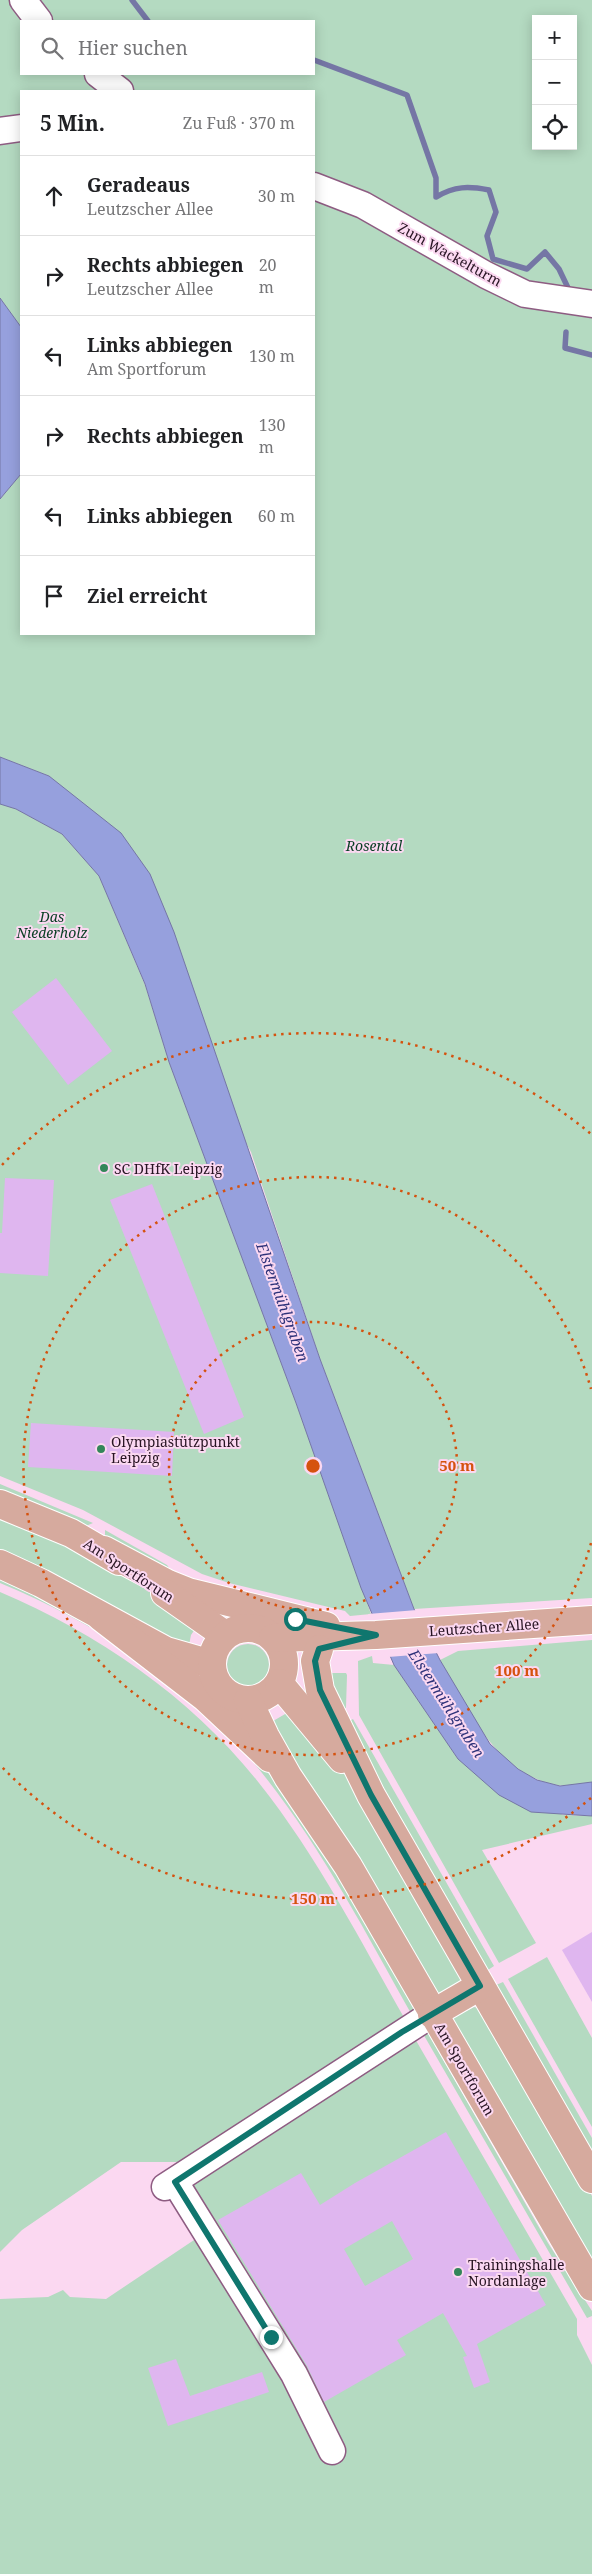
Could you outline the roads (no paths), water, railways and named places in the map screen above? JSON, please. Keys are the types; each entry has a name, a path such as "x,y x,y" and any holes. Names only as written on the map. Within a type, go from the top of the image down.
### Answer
{"main road":[{"name":"Am Sportforum","path":"0,1504 71,1533 104,1550 225,1635"},
{"name":"Leutzscher Allee","path":"104,1550 168,1584 188,1592 327,1627 376,1635"},
{"name":"Am Sportforum","path":"0,1564 42,1583 166,1651 211,1664"},
{"name":"Am Sportforum","path":"101,1617 206,1698 288,1777"},
{"name":"Leutzscher Allee","path":"279,1661 376,1635 592,1620"},
{"path":"279,1661 266,1696 248,1700 232,1697 218,1686 213,1676 211,1664 212,1653 225,1635 234,1630 250,1628 265,1632 279,1661 371,1795"},
{"name":"Leutzscher Allee","path":"279,1661 376,1635"},
{"path":"319,1649 315,1661 320,1690 371,1795 592,2179"},
{"name":"Am Sportforum","path":"248,1700 265,1736 288,1777 343,1858 592,2287"},
{"path":"432,2014 480,1986"}],"lane":[{"path":"23,0 38,20"},
{"path":"99,75 119,90"},
{"path":"0,131 20,128"},
{"name":"Zum Wackelturm","path":"315,186 363,205 486,275 525,294 592,304"},
{"path":"332,2451 294,2374 170,2185 432,2014"}],"water":[{"path":"0,298 20,326 20,475 0,499"},
{"name":"Elstermühlgraben","path":"0,757 49,776 121,833 150,874 174,932 320,1359 414,1609 440,1660 490,1744 518,1769 537,1780 560,1786 592,1782 592,1816 531,1812 499,1795 458,1759 394,1665 361,1588 296,1403 169,1062 145,984 99,876 62,834 16,809 0,804"}],"waterway":[{"path":"132,0 147,20"},
{"path":"315,60 407,95 436,178 436,197 462,188 489,190 496,212 487,236 493,259 527,269 545,252 559,269 569,290"},
{"path":"566,332 565,348 592,355"}],"place":[{"name":"SC DHfK Leipzig","path":"104,1168"},
{"name":"Olympiastützpunkt Leipzig","path":"101,1449"},
{"name":"Trainingshalle Nordanlage","path":"458,2272"}],"park label":[{"name":"Rosental","path":"374,845"},
{"name":"Das Niederholz","path":"52,924"}]}
